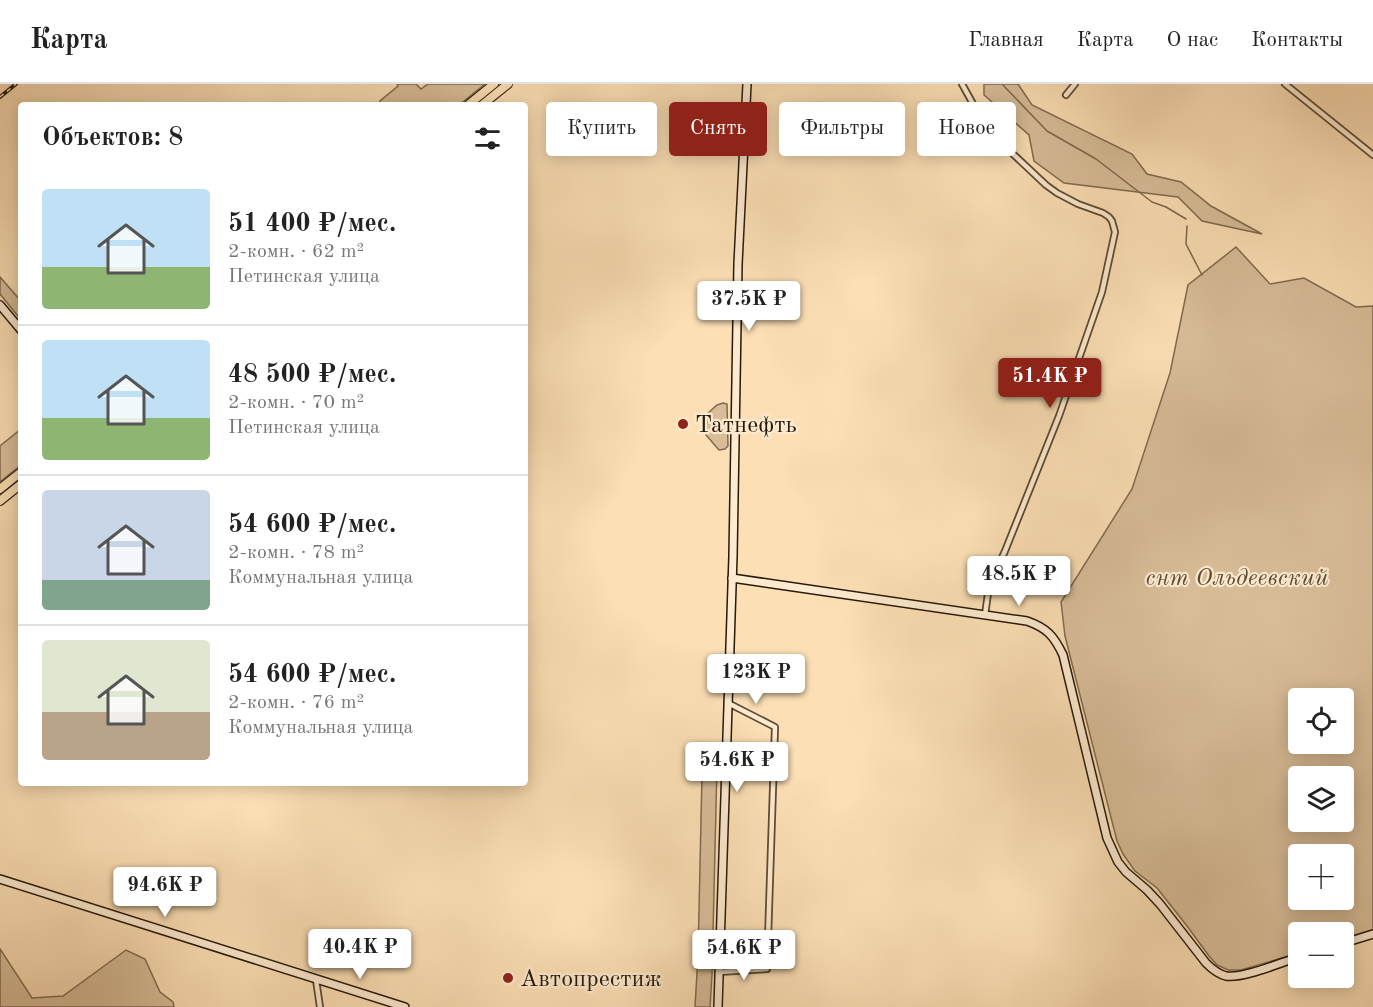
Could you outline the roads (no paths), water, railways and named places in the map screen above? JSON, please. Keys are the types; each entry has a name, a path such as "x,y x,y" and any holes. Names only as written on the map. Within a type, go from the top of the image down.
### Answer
{"main road":[{"path":"472,102 494,84"},
{"path":"486,102 508,84"},
{"path":"718,1007 732,579 738,264 747,84"},
{"path":"0,305 18,326"},
{"path":"0,489 18,474"},
{"path":"0,501 18,486"},
{"path":"732,579 1027,621 1038,625 1052,636 1063,655 1107,838 1118,862 1160,904 1206,963 1215,971 1224,975 1241,975 1288,960"},
{"path":"0,879 405,1007"},
{"path":"1354,940 1373,934"}],"street":[{"path":"962,84 983,122 997,139 1057,193 1109,217 1115,232 1102,292 1063,405 989,586 985,615"},
{"path":"1066,95 1075,84"},
{"path":"1285,84 1373,155"},
{"path":"719,972 767,969 775,727 728,703"},
{"path":"316,980 320,1007"}],"waterway":[{"path":"1002,84 1047,131 1096,159 1152,202 1186,219"},
{"path":"1187,226 1186,244 1202,275"}],"railway":[{"path":"0,97 16,84"}],"place":[{"name":"Татнефть","path":"683,424"},
{"name":"Автопрестиж","path":"508,978"}],"park label":[{"name":"снт Ольдеевский","path":"1237,577"}]}
